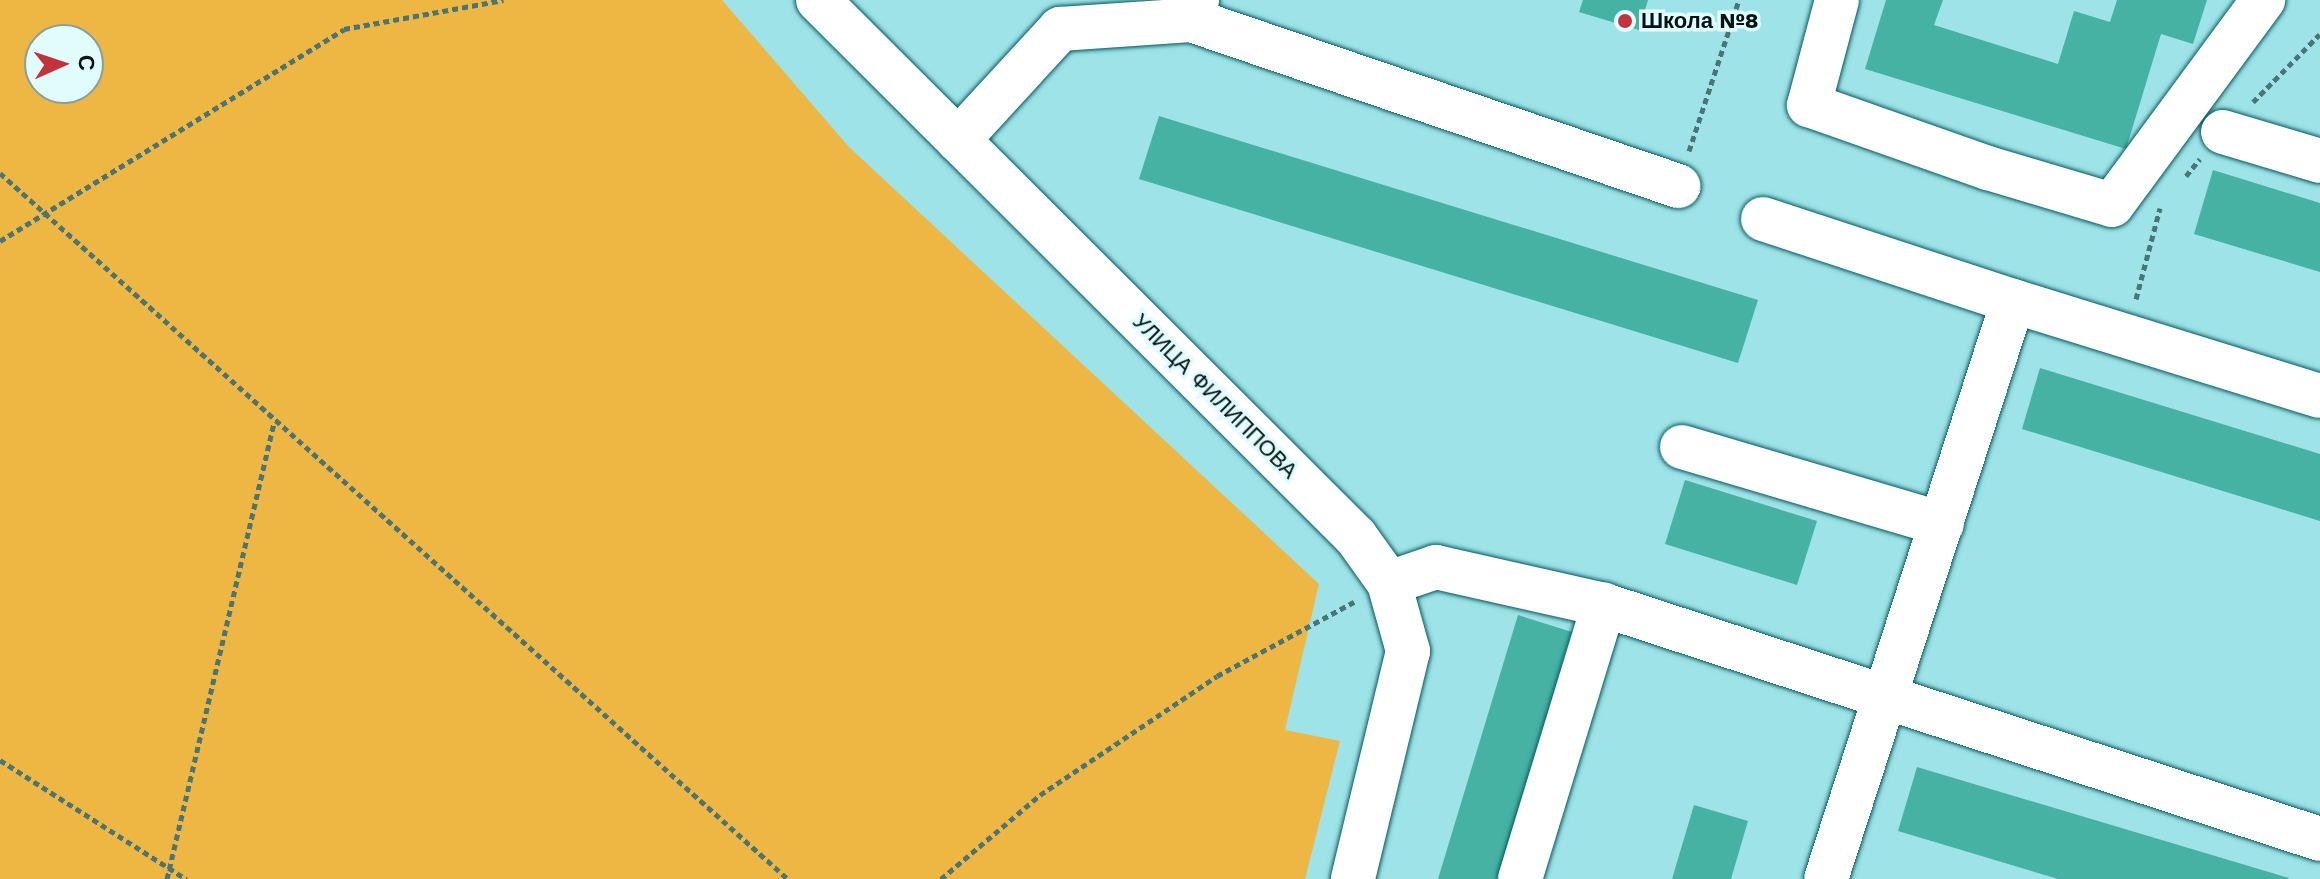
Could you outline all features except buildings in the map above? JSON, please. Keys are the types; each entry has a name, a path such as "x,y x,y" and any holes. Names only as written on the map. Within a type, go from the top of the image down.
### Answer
{"street":[{"name":"УЛИЦА ФИЛИППОВА","path":"818,0 1356,537 1389,583 1408,651 1353,879"},
{"path":"1837,0 1809,105 1988,168 2112,205 2263,0"},
{"path":"958,140 1060,29 1194,10 1678,186"},
{"path":"2223,132 2320,161"},
{"path":"1763,219 2013,301 2320,396"},
{"path":"1826,879 2013,301"},
{"path":"1682,447 1942,524"},
{"path":"1389,583 1436,567 1604,605 1888,694 2320,839"},
{"path":"1520,879 1604,605"}],"path":[{"path":"0,241 46,217 344,29 503,0"},
{"path":"1678,186 1739,0"},
{"path":"2182,180 2223,132 2320,34"},
{"path":"0,173 274,423 788,879"},
{"path":"2126,336 2162,203"},
{"path":"167,879 274,423"},
{"path":"941,879 1040,795 1217,676 1389,583"},
{"path":"0,760 186,879"}],"shaded area":[{"path":"0,0 722,0 849,147 1319,584 1285,730 1340,741 1305,879 0,879"}],"place":[{"name":"Школа №8","path":"1625,21"}]}
